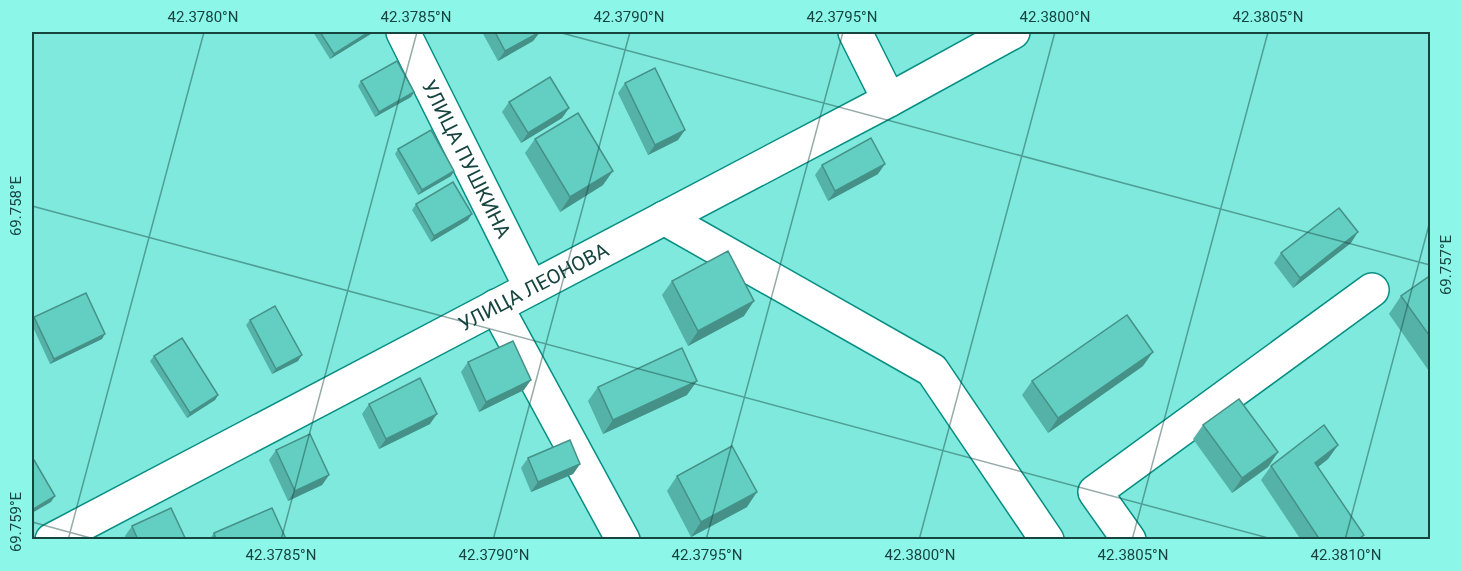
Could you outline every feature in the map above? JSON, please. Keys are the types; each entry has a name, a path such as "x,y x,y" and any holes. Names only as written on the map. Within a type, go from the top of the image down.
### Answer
{"street":[{"name":"УЛИЦА ПУШКИНА","path":"403,32 531,288"},
{"path":"855,32 889,100"},
{"name":"УЛИЦА ЛЕОНОВА","path":"54,539 889,100 1013,32"},
{"path":"664,218 932,370 1047,540"},
{"path":"1129,540 1095,492 1372,290"},
{"path":"496,306 623,540"}],"building":[{"path":"320,32 369,32 334,54"},
{"path":"495,32 540,32 505,51"},
{"path":"397,61 414,92 379,112 361,81"},
{"path":"655,68 685,130 655,145 625,83"},
{"path":"550,77 569,108 528,133 509,102"},
{"path":"578,113 613,171 570,197 535,139"},
{"path":"431,130 454,171 422,190 398,149"},
{"path":"871,138 885,164 835,191 822,165"},
{"path":"453,182 472,214 434,236 416,204"},
{"path":"1339,208 1358,232 1300,278 1281,253"},
{"path":"728,251 754,301 698,331 672,281"},
{"path":"1431,275 1431,338 1401,296"},
{"path":"86,293 105,334 54,359 34,317"},
{"path":"275,306 302,355 276,369 250,320"},
{"path":"1127,315 1153,352 1058,418 1032,381"},
{"path":"182,338 218,395 190,413 154,356"},
{"path":"513,341 531,380 486,402 468,362"},
{"path":"682,348 697,381 613,420 598,387"},
{"path":"420,378 437,414 386,439 369,404"},
{"path":"1239,399 1278,452 1242,478 1203,425"},
{"path":"1324,425 1338,445 1315,463 1364,535 1357,540 1320,540 1271,466"},
{"path":"310,434 329,475 295,491 276,450"},
{"path":"570,440 580,464 538,482 528,458"},
{"path":"732,446 757,492 701,522 677,476"},
{"path":"34,460 55,496 32,510 32,461"},
{"path":"171,508 186,540 138,540 132,526"},
{"path":"272,508 286,539 216,540 214,533"}]}
